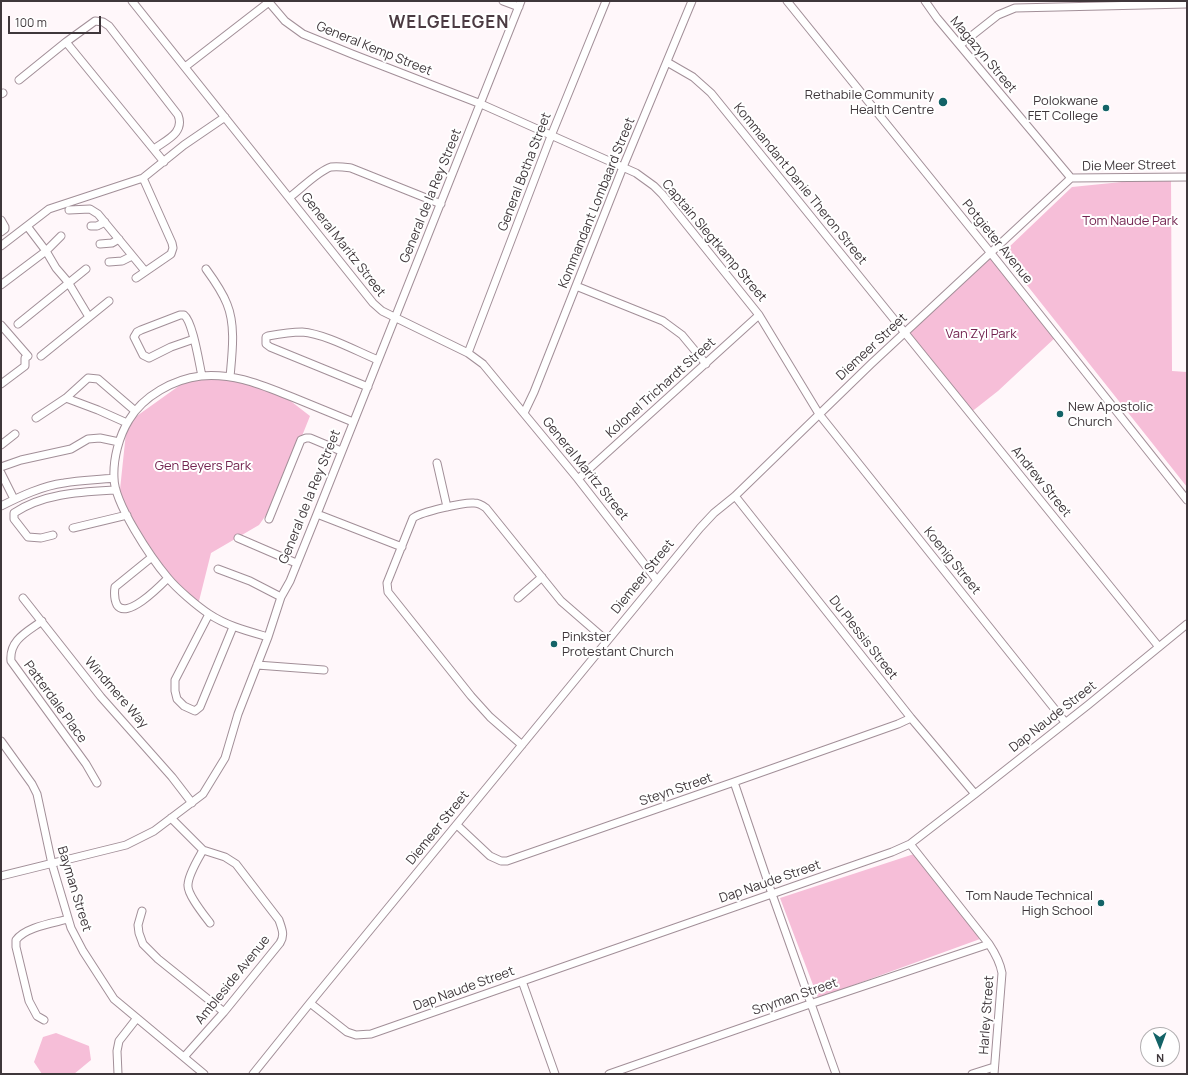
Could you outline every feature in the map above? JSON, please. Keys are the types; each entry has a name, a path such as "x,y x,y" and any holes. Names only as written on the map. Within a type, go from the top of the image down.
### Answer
{"street":[{"name":"General Maritz Street","path":"132,1 290,197 373,303 382,311 395,318 468,353 488,369 578,479 656,579"},
{"path":"185,67 268,1"},
{"name":"General Kemp Street","path":"268,1 285,21 303,34 480,104"},
{"path":"503,1 520,4"},
{"name":"General Botha Street","path":"468,353 606,1"},
{"name":"Kommandant Lombaard Street","path":"524,413 692,1"},
{"name":"Potgieter Avenue","path":"790,1 1187,500"},
{"name":"Magazyn Street","path":"925,1 937,18 1071,178"},
{"name":"General de la Rey Street","path":"1,876 126,845 154,831 192,803 203,794 208,787 225,758 238,714 268,637 281,597 290,581 520,4"},
{"path":"960,45 998,15 1015,8 1187,4"},
{"path":"19,80 95,21 103,22 109,26 178,115 180,124 176,133 154,149"},
{"path":"66,42 164,162"},
{"name":"Kommandant Danie Theron Street","path":"667,62 693,77 712,93 905,332"},
{"name":"Captain Slegtkamp Street","path":"480,104 623,168 645,179 662,194 759,315 819,414"},
{"path":"1,246 49,209 143,178 184,145 225,117"},
{"path":"290,197 326,169 338,166 351,168 440,204"},
{"name":"Die Meer Street","path":"1071,178 1187,177"},
{"path":"136,278 169,255 173,248 143,178"},
{"name":"Diemeer Street","path":"253,1074 310,1002 457,825 656,579 706,521 735,496 905,332 1071,178"},
{"path":"69,210 90,209 100,216 145,271"},
{"path":"1,220 5,229 1,232"},
{"path":"91,226 97,226 105,222"},
{"path":"27,226 46,251 56,268 68,282 89,317"},
{"path":"1,285 46,251 62,236"},
{"path":"100,244 112,243 119,239"},
{"path":"110,262 122,261 132,256"},
{"path":"18,324 86,268"},
{"path":"206,269 227,303 231,319 232,356 230,377"},
{"path":"576,286 662,320 682,335 706,364"},
{"path":"41,356 109,301"},
{"path":"194,339 171,347 149,358 142,355 134,337 137,332 141,330 183,314 188,319 194,339 202,376"},
{"name":"Kolonel Trichardt Street","path":"578,479 759,315"},
{"path":"1,384 25,366 25,358 28,356 2,328"},
{"path":"368,387 270,347 266,344 266,337 298,332 314,334 378,360"},
{"name":"Andrew Street","path":"905,332 1159,647"},
{"path":"268,637 233,628 209,614 168,578 140,540 116,490 114,478 119,442 134,410 164,388 190,378 202,376 230,377 250,380 353,422"},
{"path":"36,418 66,398 88,378 96,378 134,410"},
{"path":"66,398 98,410 127,424"},
{"name":"Koenig Street","path":"819,414 1065,722"},
{"path":"1,445 15,434"},
{"path":"1,467 21,460 71,449 88,439 100,438 119,442"},
{"path":"269,519 301,440 310,438 341,450"},
{"path":"437,463 447,507"},
{"path":"1,474 14,499"},
{"path":"1,506 41,488 58,484 114,478"},
{"path":"53,535 41,538 28,537 14,519 14,514 30,504 64,494 116,490"},
{"name":"Du Plessis Street","path":"735,496 911,718 975,794"},
{"path":"522,745 490,717 471,696 390,596 387,590 387,583 413,518 432,510 471,502 478,503 486,508 564,604 606,641"},
{"path":"317,514 402,547"},
{"path":"73,528 127,515"},
{"path":"238,538 296,563"},
{"path":"152,557 114,587 114,599 118,607 124,609 133,607 168,578"},
{"path":"218,569 250,581 281,597"},
{"path":"518,598 542,577"},
{"name":"Windmere Way","path":"23,598 102,697 172,777 192,803"},
{"path":"209,614 176,680 176,696 184,706 195,711 200,707 233,628"},
{"name":"Patterdale Place","path":"42,621 15,642 10,654 11,661 86,764 96,783"},
{"name":"Dap Naude Street","path":"310,1002 347,1032 356,1035 371,1034 830,874 910,844 975,794 1187,624"},
{"path":"257,665 324,670"},
{"name":"Steyn Street","path":"457,825 490,856 501,861 507,861 898,724 911,718"},
{"name":"Bayman Street","path":"1,741 32,784 37,794 52,864 68,919 76,939 109,992 119,1003 204,1074"},
{"path":"734,782 810,1004 836,1074"},
{"name":"Ambleside Avenue","path":"171,818 203,850 225,857 236,864 279,920 283,930 283,938 280,943 224,1012 184,1057"},
{"name":"Harley Street","path":"910,844 997,956 1002,972 994,1070"},
{"path":"203,850 191,875 188,888 193,898 210,922"},
{"path":"415,863 421,869"},
{"path":"142,911 138,925 138,933 143,944 158,960 224,1012"},
{"path":"44,1020 37,1016 29,1001 16,946 16,940 24,932 68,919"},
{"name":"Snyman Street","path":"609,1074 989,944"},
{"path":"522,981 555,1074"},
{"path":"118,1074 117,1051 120,1041 137,1018"},
{"path":"972,1074 994,1070"}],"green space":[{"name":"Tom Naude Park","path":"1171,177 1172,371 1187,372 1187,487 1007,260 1008,248 1072,187"},
{"name":"Van Zyl Park","path":"990,252 1057,336 998,391 970,413 905,332"},
{"name":"Gen Beyers Park","path":"190,378 240,378 279,392 310,416 276,501 259,525 211,553 198,605 145,547 119,499 127,423"},
{"path":"914,854 980,939 818,998 780,898"},
{"path":"56,1033 89,1046 91,1060 74,1074 42,1074 34,1062 43,1037"}],"place":[{"name":"Rethabile Community Health Centre","path":"943,102"},
{"name":"Polokwane FET College","path":"1106,108"},
{"name":"New Apostolic Church","path":"1060,414"},
{"name":"Pinkster Protestant Church","path":"554,644"},
{"name":"Tom Naude Technical High School","path":"1101,903"}],"district":[{"name":"WELGELEGEN","path":"449,23"}]}
